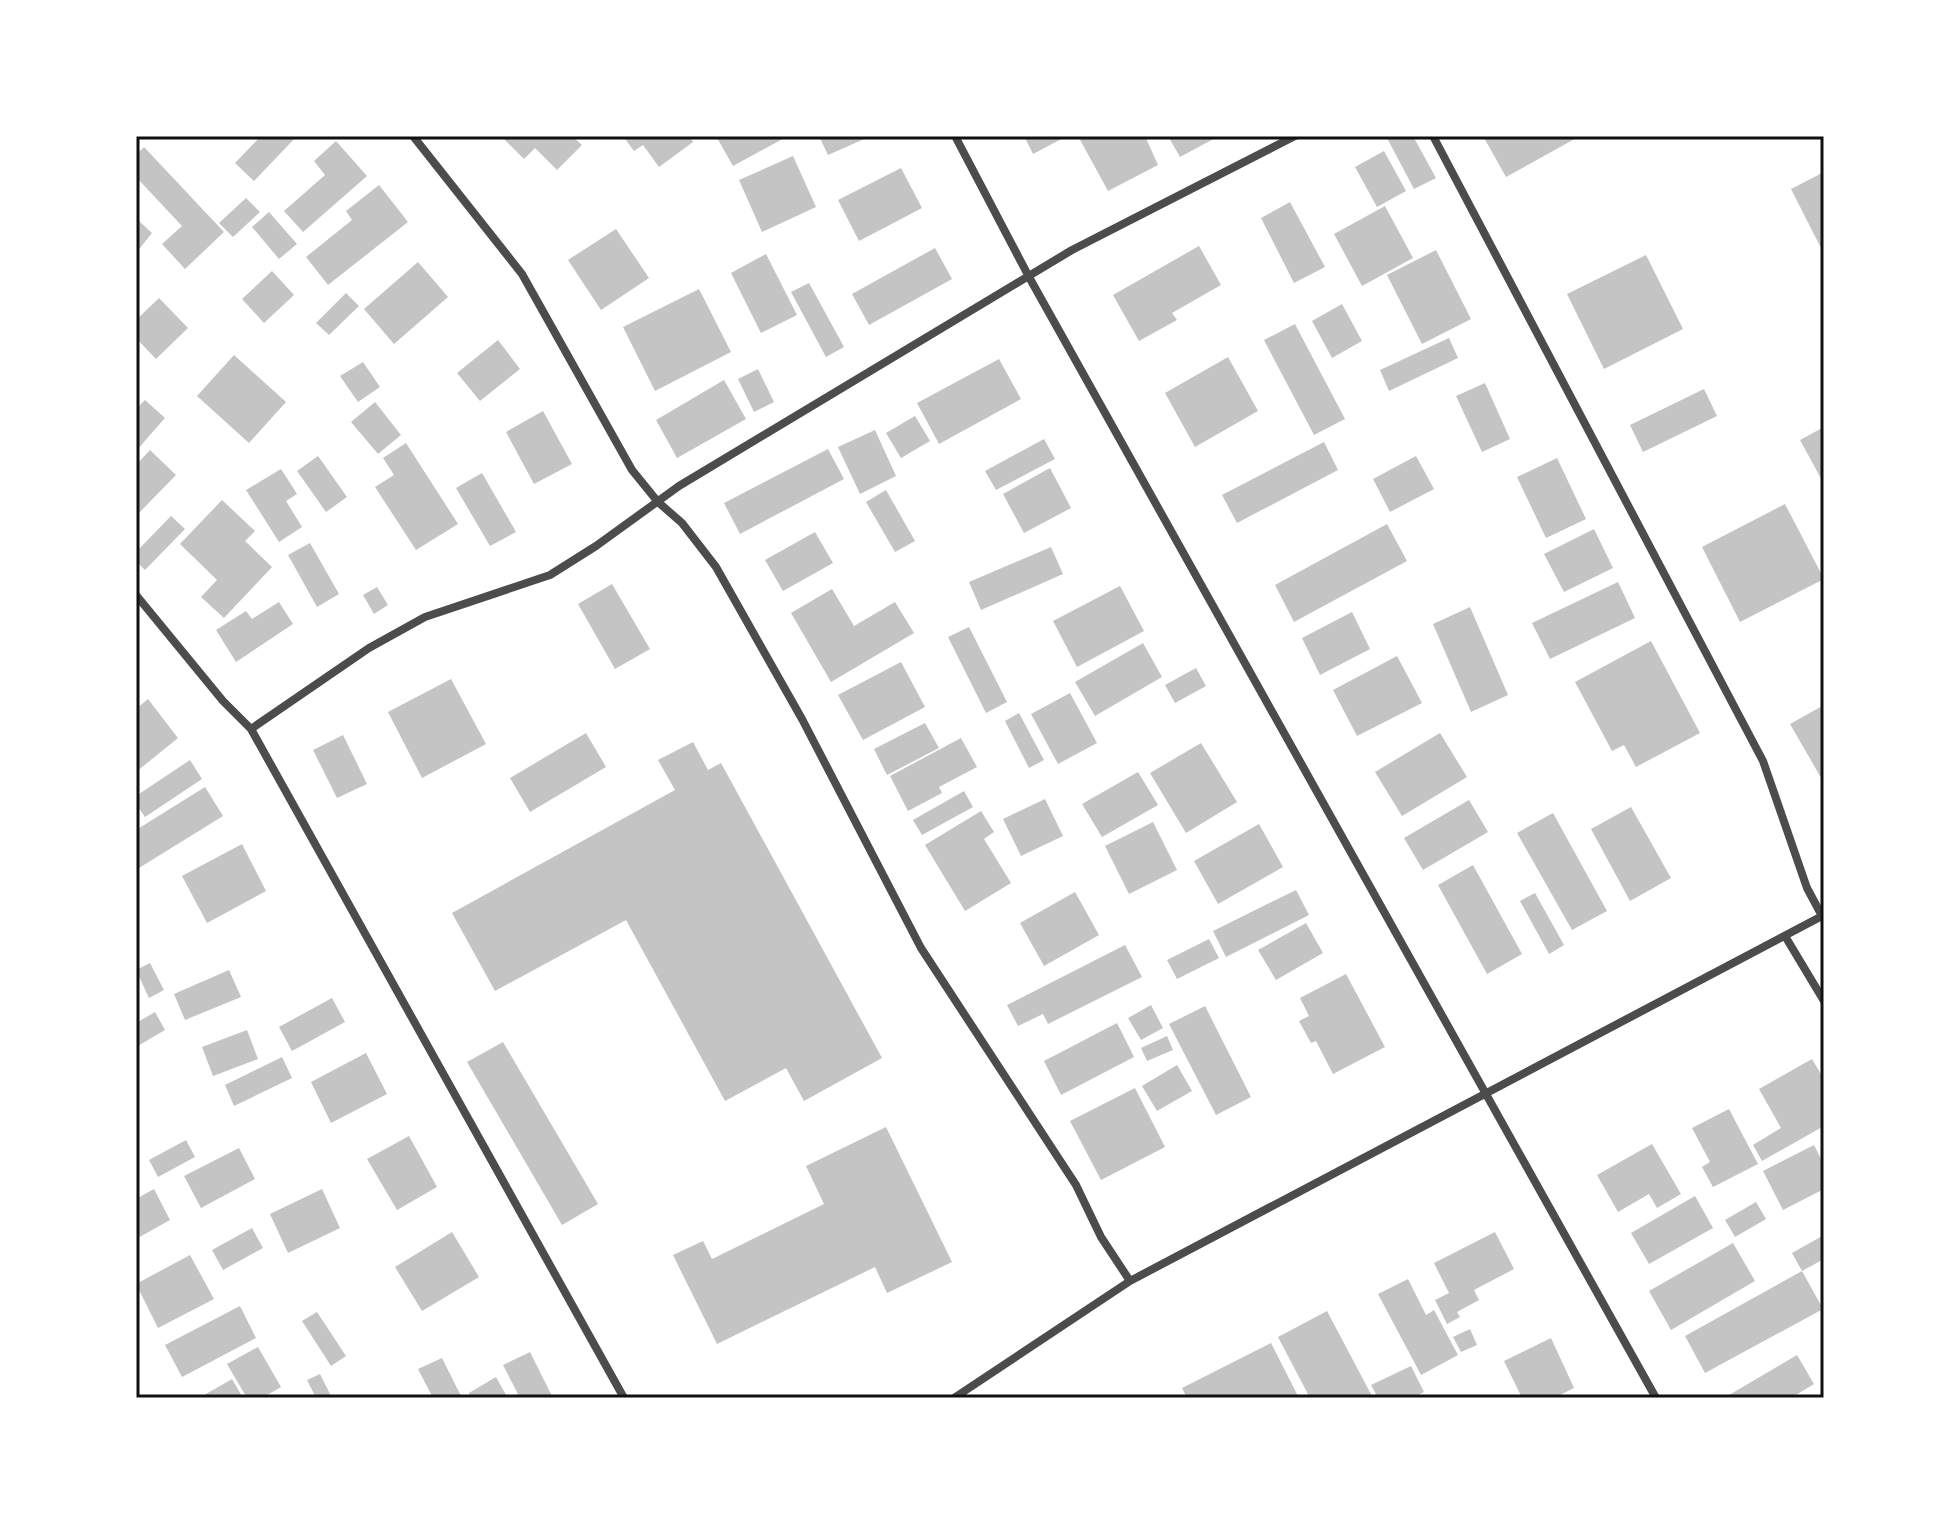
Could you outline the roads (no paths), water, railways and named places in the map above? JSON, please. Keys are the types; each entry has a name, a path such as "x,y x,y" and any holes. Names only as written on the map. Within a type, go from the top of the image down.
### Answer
{"street":[{"path":"413,136 522,274 632,470 658,502 682,523 716,567 802,719 921,948 1076,1185 1101,1237 1130,1281"},
{"path":"955,136 1029,277 1654,1398"},
{"path":"251,729 369,648 425,617 550,575 679,486 1072,250 1295,136"},
{"path":"954,1398 1130,1281 1823,915 1807,888 1763,761 1433,136"},
{"path":"136,595 223,701 251,729 624,1398"},
{"path":"1785,936 1824,1001"}]}
